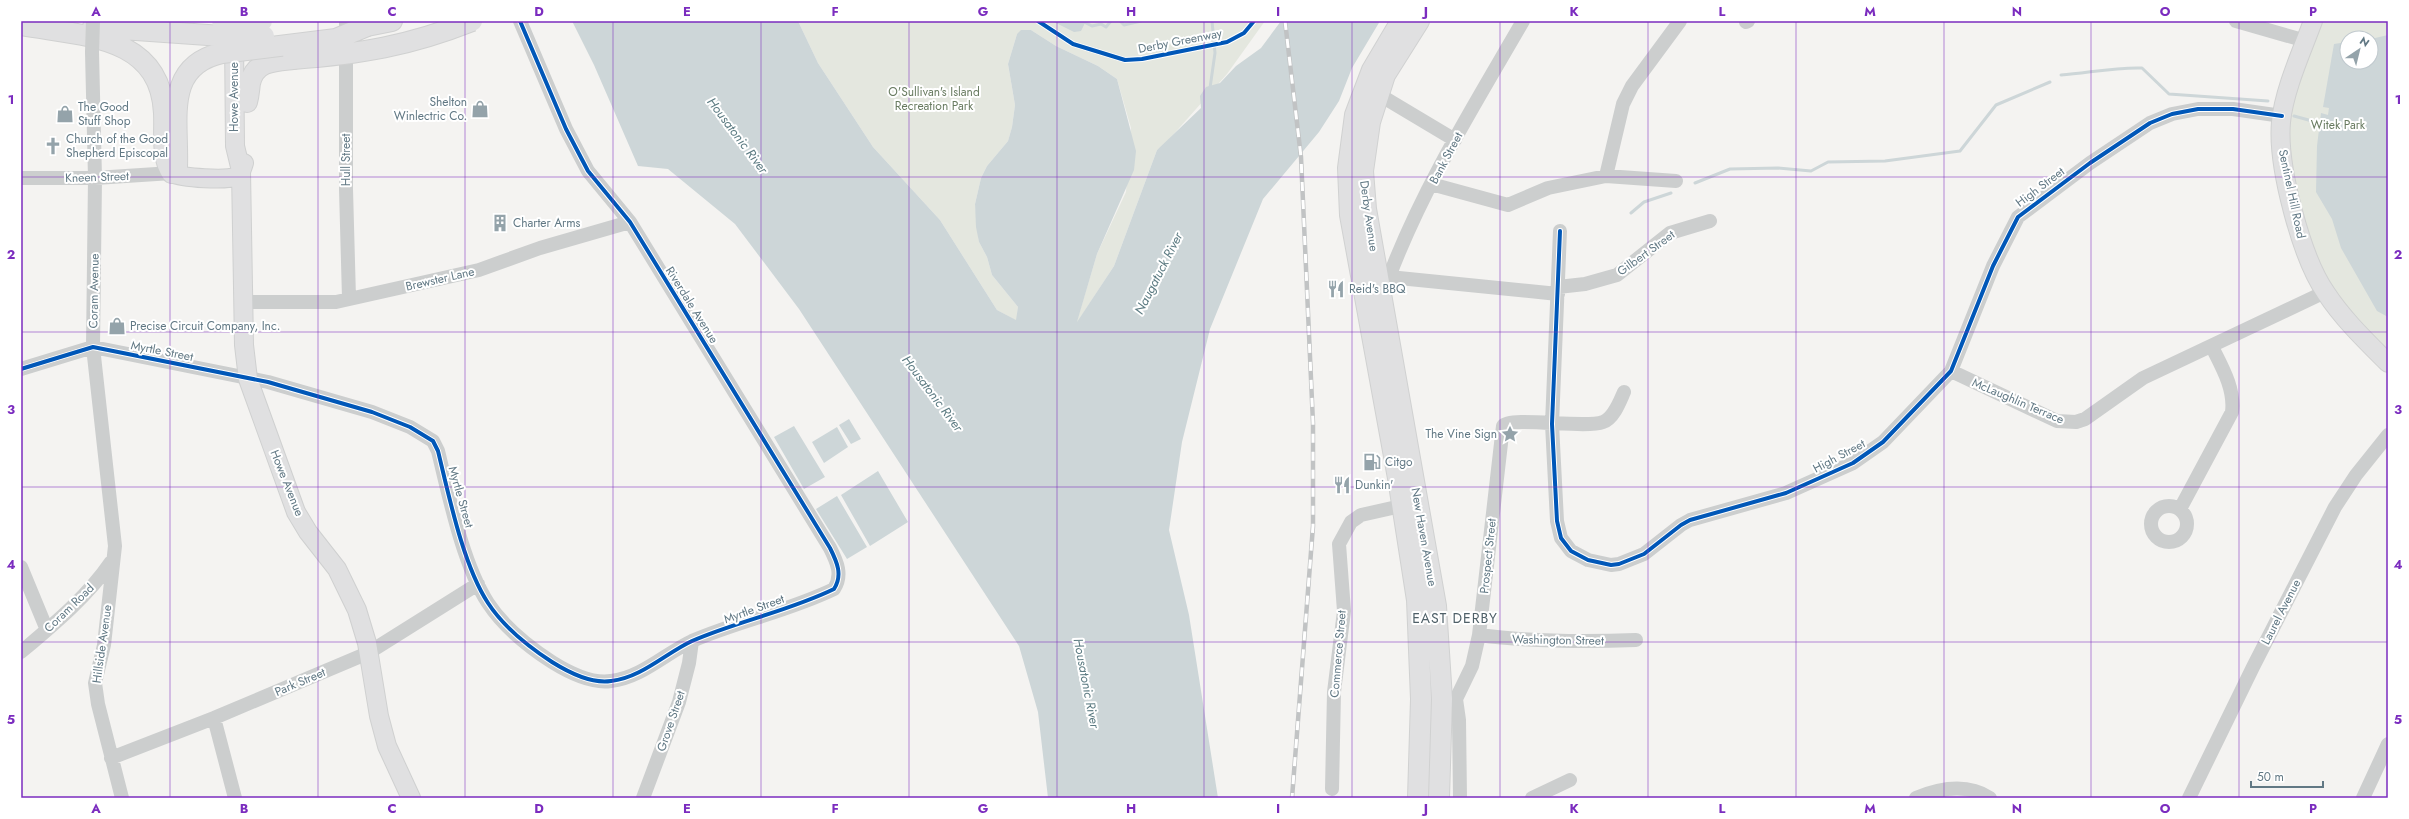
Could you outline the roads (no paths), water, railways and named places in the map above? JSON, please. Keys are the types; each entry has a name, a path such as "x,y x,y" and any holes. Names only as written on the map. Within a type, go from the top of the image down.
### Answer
{"highway":[{"path":"21,23 114,42 138,55 153,74 163,98 166,159 172,173 177,167 177,102 184,77 223,30 262,21"},
{"path":"21,23 223,30 336,39 367,26 392,21"},
{"path":"246,102 252,77 260,66 272,61 394,47 421,40 472,21"},
{"name":"Derby Avenue","path":"1377,279 1366,209 1363,171 1370,122 1378,94 1409,23"},
{"name":"Derby Avenue","path":"1377,279 1350,215 1348,168 1354,122 1372,70 1409,23"},
{"name":"New Haven Avenue","path":"1377,279 1410,504 1417,600 1421,699 1418,798"},
{"name":"New Haven Avenue","path":"1410,504 1436,606 1449,699 1439,798"}],"main road":[{"name":"Howe Avenue","path":"241,172 245,159 246,102 244,91 246,21"},
{"name":"Sentinel Hill Road","path":"2314,21 2282,116 2282,147 2295,218 2309,260 2325,292 2358,332 2388,363"},
{"name":"Howe Avenue","path":"223,30 235,146 241,172 244,345 248,378 296,512 349,589 362,626 379,716 387,746 411,798"},
{"name":"Kneen Street","path":"172,173 186,178 229,177 238,175 241,172"}],"street":[{"name":"Coram Avenue","path":"94,21 92,52 95,178 93,347 115,546 113,560"},
{"name":"Hull Street","path":"346,21 346,189 349,298"},
{"name":"Riverdale Avenue","path":"520,21 566,129 588,171 630,222 837,561 839,582 834,589 825,594"},
{"name":"Bank Street","path":"1377,279 1398,253 1431,184 1523,21"},
{"path":"1606,176 1623,104 1640,74 1680,21"},
{"path":"2236,21 2306,41"},
{"path":"1378,94 1455,140"},
{"name":"High Street","path":"1560,231 1552,424 1557,521 1561,538 1571,551 1588,560 1611,565 1619,564 1644,554 1681,525 1690,520 1786,493 1853,463 1883,442 1951,371 2006,238 2018,217 2025,210 2140,130 2172,114 2198,110 2233,109 2282,116"},
{"name":"Kneen Street","path":"21,178 95,178 172,173"},
{"path":"1431,184 1508,205 1559,185 1606,176 1676,181"},
{"name":"Gilbert Street","path":"1377,279 1558,291 1617,275 1670,233 1710,221"},
{"name":"Brewster Lane","path":"244,302 336,302 479,270 540,248 630,222"},
{"name":"McLaughlin Terrace","path":"1951,371 2057,420 2076,422 2094,413 2143,378 2212,347 2325,292"},
{"name":"Myrtle Street","path":"21,369 93,347 268,382 372,412 410,427 433,441 438,451 455,519 478,584 488,603 501,619 541,654 564,670 589,679 611,682 629,677 692,641 825,594"},
{"path":"2180,509 2232,412 2232,397 2229,386 2212,347"},
{"name":"Prospect Street","path":"1449,699 1469,674 1480,635 1501,430 1506,423 1510,422 1552,424 1603,422 1614,412 1624,392"},
{"name":"Laurel Avenue","path":"2189,798 2256,660 2335,507 2356,475 2388,435"},
{"name":"Commerce Street","path":"1332,788 1334,692 1344,611 1339,544 1346,528 1356,518 1367,512 1410,504"},
{"name":"Coram Road","path":"21,652 47,630 101,577 113,560"},
{"name":"Hillside Avenue","path":"113,560 104,645 95,683 111,758 122,798"},
{"path":"21,567 47,630"},
{"name":"Park Street","path":"111,758 214,718 368,653 478,584"},
{"name":"Washington Street","path":"1480,635 1523,641 1575,642 1636,640"},
{"name":"Grove Street","path":"643,798 679,702 689,663 692,641"},
{"path":"1421,699 1449,699 1459,720 1460,798"},
{"path":"214,718 235,798"},
{"path":"2363,798 2388,744"},
{"path":"1532,798 1570,780"},
{"path":"1916,798 1930,792 1948,788 1968,789 1990,798"}],"water":[{"path":"572,21 798,21 818,63 873,147 940,220 997,310 1016,320 1018,307 992,275 987,257 979,242 976,227 975,204 981,178 987,166 1008,141 1012,127 1015,105 1008,64 1017,34 1021,30 1031,30 1056,46 1098,66 1117,79 1136,151 1134,170 1097,254 1077,322 1114,266 1157,150 1201,108 1200,96 1206,87 1220,83 1236,66 1261,48 1281,21 1380,21 1352,68 1339,101 1319,132 1263,199 1210,329 1182,442 1169,530 1189,615 1218,798 1048,798 1038,712 1019,646 799,309 735,224 668,169 638,166 594,65"},
{"path":"1052,21 1086,21 1081,31 1074,32"},
{"path":"2388,35 2388,317 2377,311 2341,248 2332,219 2316,192 2317,146 2321,113 2328,115 2329,108 2323,107 2334,44 2339,43 2339,70 2379,70 2379,37"},
{"path":"849,419 861,439 851,444 839,425"},
{"path":"794,426 825,477 804,489 774,437"},
{"path":"837,427 848,447 824,463 812,442"},
{"path":"878,471 908,522 870,546 841,495"},
{"path":"837,496 867,547 847,559 816,509"}],"waterway":[{"path":"1082,21 1092,26 1101,24 1106,27 1111,21"},
{"path":"1120,21 1124,25 1141,21"},
{"path":"1210,88 1215,53 1212,21"},
{"path":"2061,75 2112,69 2142,68 2169,94 2268,101"},
{"path":"1695,183 1730,169 1778,168 1811,171 1828,162 1885,161 1960,151 1996,105 2050,82"},
{"path":"2294,116 2323,124"},
{"path":"1631,213 1644,202 1671,193"}],"railway":[{"path":"1285,21 1301,157 1313,423 1313,526 1292,798"}],"place":[{"name":"Shelton Winlectric Co.","path":"480,109"},
{"name":"The Good Stuff Shop","path":"65,114"},
{"name":"Church of the Good Shepherd Episcopal","path":"53,146"},
{"name":"Charter Arms","path":"500,223"},
{"name":"Reid's BBQ","path":"1336,289"},
{"name":"Precise Circuit Company, Inc.","path":"117,326"},
{"name":"The Vine Sign","path":"1510,434"},
{"name":"Citgo","path":"1372,462"},
{"name":"Dunkin'","path":"1342,485"}],"district":[{"name":"EAST DERBY","path":"1455,618"}],"park label":[{"name":"O'Sullivan's Island Recreation Park","path":"934,99"},
{"name":"Witek Park","path":"2338,125"}],"water label":[{"name":"Housatonic River","path":"738,135"},
{"name":"Naugatuck River","path":"1158,273"},
{"name":"Housatonic River","path":"933,393"},
{"name":"Housatonic River","path":"1087,683"}]}
